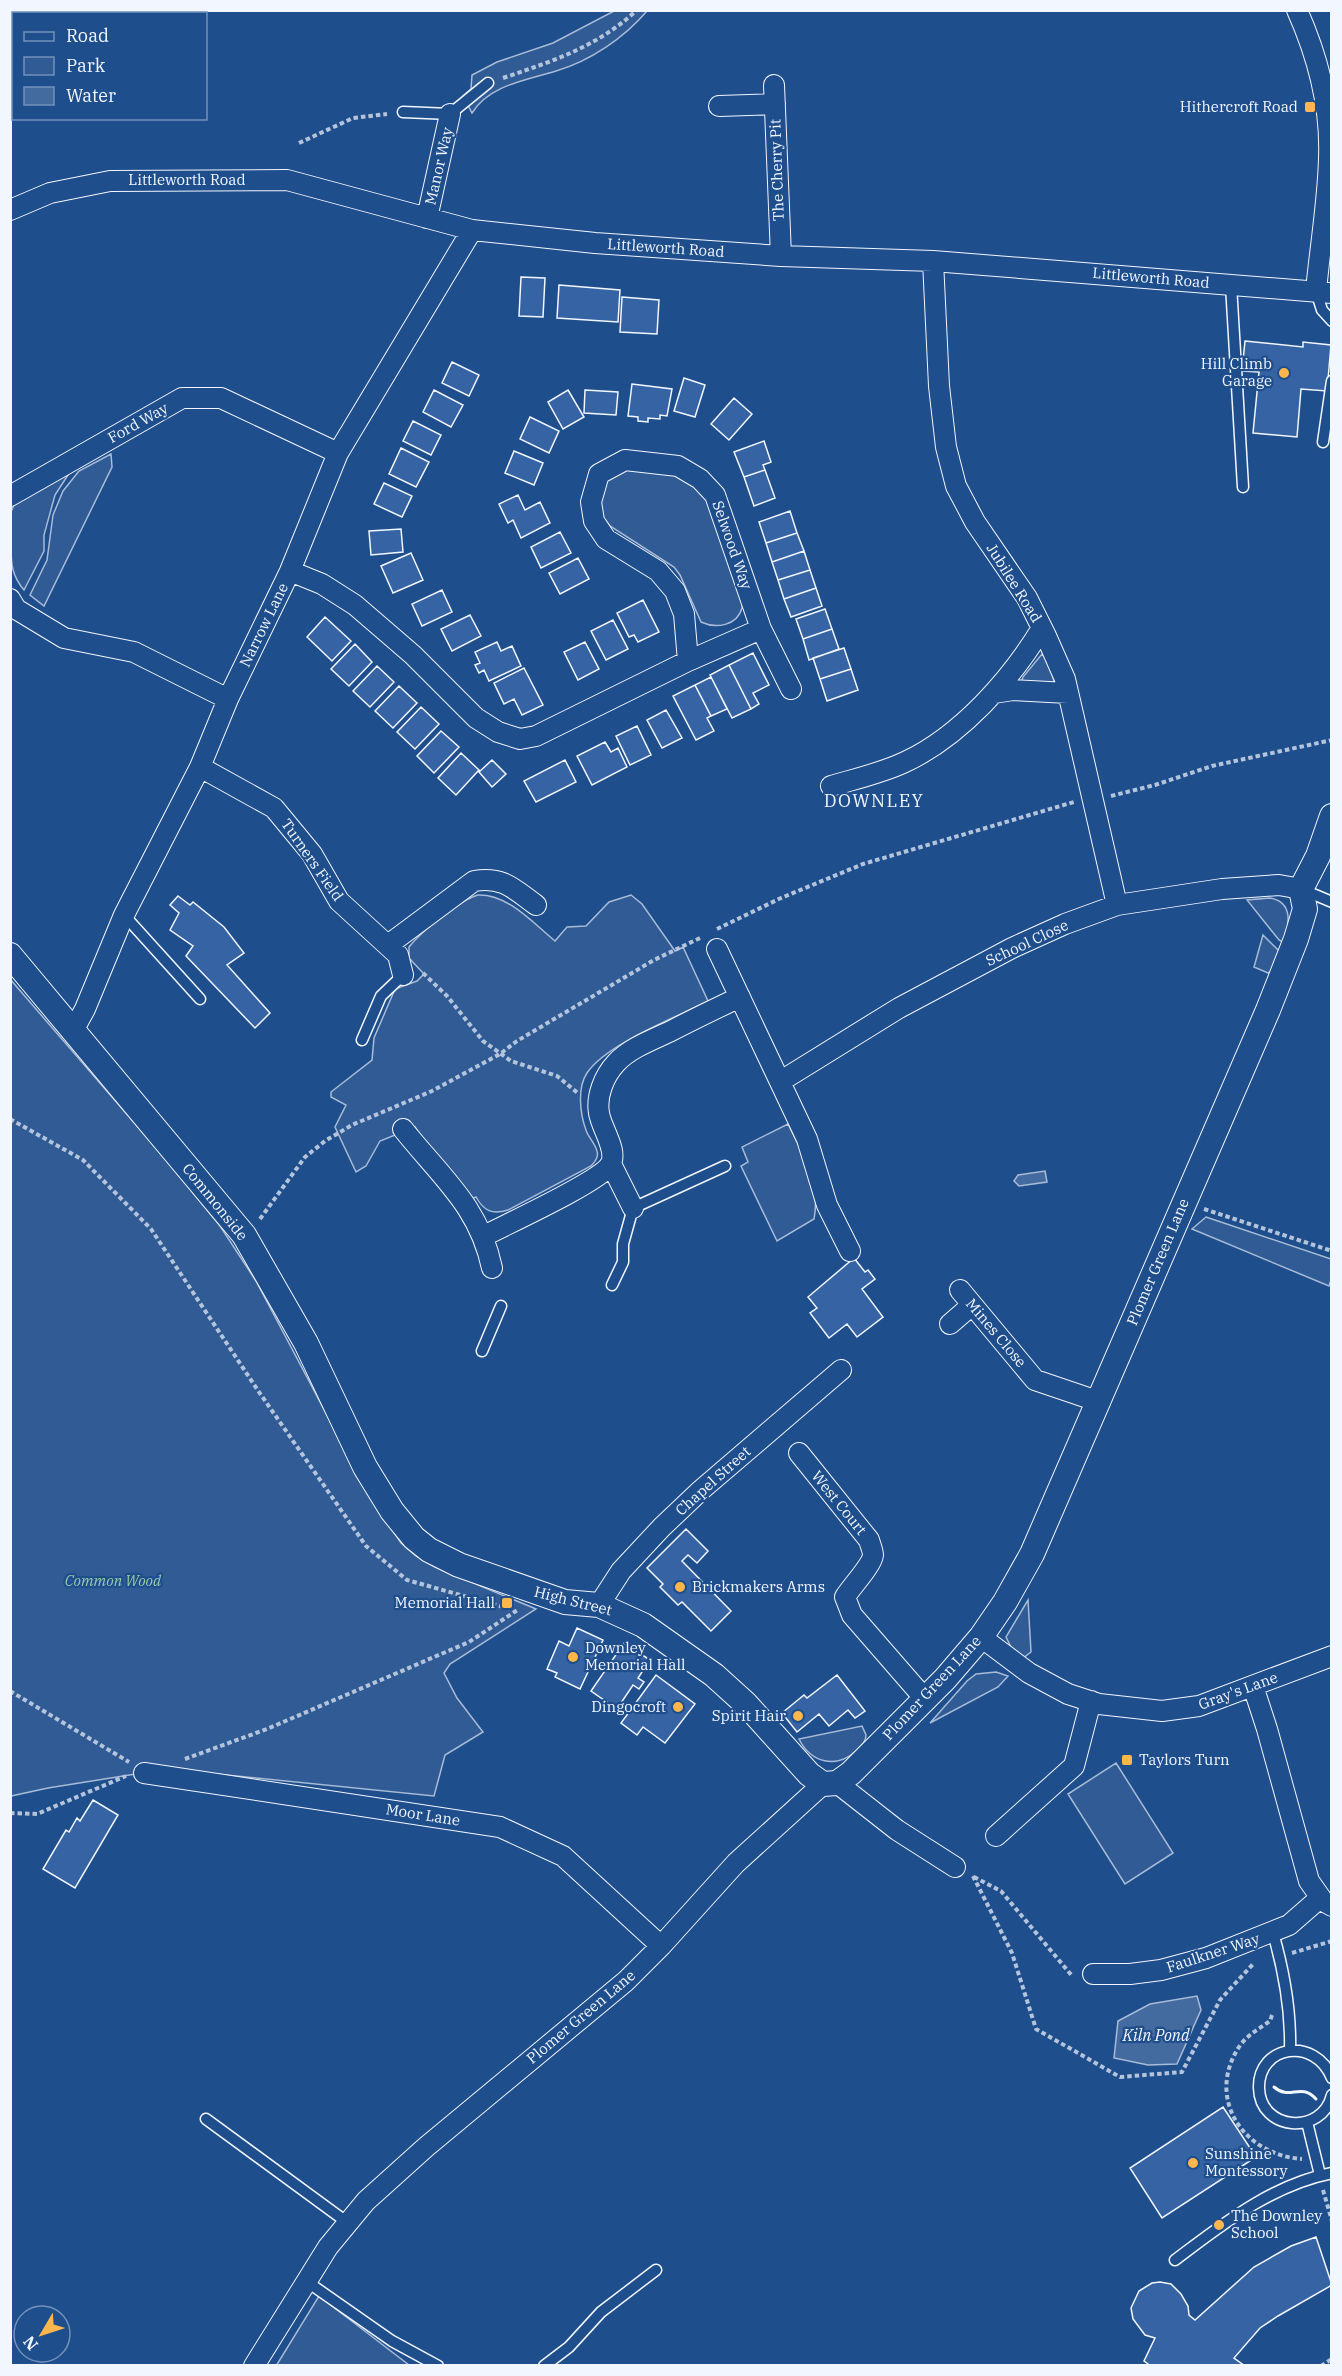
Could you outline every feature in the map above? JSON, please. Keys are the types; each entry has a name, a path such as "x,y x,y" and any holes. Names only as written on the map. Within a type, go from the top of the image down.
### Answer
{"street":[{"path":"1297,10 1308,34 1319,71 1329,132 1324,292"},
{"name":"The Cherry Pit","path":"718,106 774,94 781,256"},
{"name":"Manor Way","path":"427,218 450,114"},
{"name":"Littleworth Road","path":"10,210 50,193 110,181 287,180 472,230 595,243 781,256 933,261 1324,292"},
{"name":"Narrow Lane","path":"73,1031 85,1010 124,915 200,767 228,699 290,571 338,453 472,230"},
{"name":"Jubilee Road","path":"933,261 939,386 946,447 956,486 975,522 1027,598 1065,679 1117,905"},
{"name":"Ford Way","path":"10,496 182,398 221,398 338,453"},
{"name":"Selwood Way","path":"688,661 684,614 675,591 658,571 606,539 594,521 591,502 599,474 625,460 678,466 700,479 715,495 761,629 791,689"},
{"path":"290,571 322,584 355,605 412,655 476,718 498,732 520,739 548,732 688,661 761,629"},
{"path":"10,599 16,609 64,638 134,652 228,699"},
{"path":"831,786 903,764 924,753 994,693 1027,653 1042,628"},
{"path":"994,693 1012,690 1068,693"},
{"name":"Turners Field","path":"200,767 274,808 312,854 339,901 393,950"},
{"name":"Plomer Green Lane","path":"254,2366 306,2281 366,2201 400,2169 605,1999 662,1946 736,1863 830,1783 851,1773 925,1699 981,1637 1005,1602 1032,1554 1100,1402 1268,1010 1296,939 1305,909 1301,889 1318,856 1332,816"},
{"path":"403,975 393,950 474,881 490,879 507,884 536,905"},
{"name":"School Close","path":"781,1081 899,1008 1011,948 1065,924 1117,905 1222,889 1279,885 1301,889"},
{"path":"717,949 807,1139 827,1205 850,1251"},
{"name":"Commonside","path":"10,955 247,1240 306,1343 365,1467 392,1511 414,1538"},
{"path":"633,1208 611,1164 613,1153 598,1111 603,1085 616,1062 645,1043 740,997"},
{"path":"403,1130 466,1204 484,1236 493,1271"},
{"path":"484,1236 590,1181 611,1164"},
{"name":"Mines Close","path":"960,1290 1035,1380 1100,1402"},
{"path":"950,1324 972,1305"},
{"name":"Chapel Street","path":"599,1605 621,1571 662,1527 701,1490 841,1370"},
{"name":"West Court","path":"799,1453 869,1540 873,1554 867,1568 845,1597 852,1615 925,1699"},
{"name":"High Street","path":"414,1538 429,1550 459,1565 565,1602 599,1605 643,1625 714,1675 771,1730 808,1774 830,1783"},
{"name":"Gray's Lane","path":"981,1637 1029,1673 1068,1694 1091,1701 1162,1712 1199,1706 1332,1656"},
{"name":"Faulkner Way","path":"1093,1974 1130,1974 1161,1970 1206,1958 1273,1933 1326,1902 1307,1875 1253,1686"},
{"path":"996,1836 1074,1766 1091,1701"},
{"name":"Moor Lane","path":"144,1773 500,1827 563,1856 662,1946"},
{"path":"830,1783 955,1867"}],"lane":[{"path":"403,112 450,114 488,83"},
{"path":"1231,285 1243,487"},
{"path":"1324,292 1322,310 1332,321"},
{"path":"1323,442 1332,381"},
{"path":"1301,889 1332,902"},
{"path":"124,915 200,999"},
{"path":"362,1040 381,996 403,975"},
{"path":"612,1285 623,1262 622,1244 633,1208 725,1166"},
{"path":"482,1351 501,1306"},
{"path":"1273,1933 1280,1956 1290,2023 1290,2050"},
{"path":"1332,2078 1328,2069 1312,2054 1290,2050 1272,2059 1265,2066 1259,2085 1260,2096 1269,2113 1277,2119 1297,2124 1307,2122 1325,2110 1332,2095"},
{"path":"206,2119 348,2223"},
{"path":"1307,2122 1320,2175"},
{"path":"1175,2260 1244,2210 1271,2194 1320,2175 1332,2173"},
{"path":"544,2366 569,2347 601,2312 656,2270"},
{"path":"306,2281 392,2340 438,2366"}],"path":[{"path":"488,83 571,55 620,26 637,10"},
{"path":"299,143 353,118 403,112"},
{"path":"247,1240 267,1208 305,1157 325,1141 352,1125 432,1091 500,1054 517,1041 654,960 781,898 863,864 1006,820 1092,797 1112,796 1165,782 1212,766 1332,740"},
{"path":"393,950 440,988 483,1041 511,1061 557,1076 570,1085 583,1099"},
{"path":"10,1119 83,1161 151,1229 259,1392 366,1546 407,1580 517,1611"},
{"path":"1184,1202 1332,1251"},
{"path":"178,1761 267,1729 469,1642 539,1594"},
{"path":"10,1691 119,1754 144,1773"},
{"path":"10,1813 37,1814 127,1775 144,1773"},
{"path":"973,1876 1012,1953 1036,2029 1120,2078 1182,2072 1220,2000 1254,1964"},
{"path":"1320,2175 1332,2222"},
{"path":"1321,2366 1332,2359"}],"green space":[{"path":"614,11 647,11 628,30 594,55 569,67 498,90 488,96 472,113 463,96 471,89 472,75 497,62 553,43"},
{"path":"111,454 112,467 44,606 30,595 47,560 53,515 63,491 79,471"},
{"path":"622,464 695,480 704,491 741,593 742,608 736,619 719,625 701,622 680,575 674,567 610,526 601,515 598,501 601,483"},
{"path":"68,475 55,495 44,535 44,551 24,590 17,580 12,564 10,521 14,505 34,488"},
{"path":"1042,654 1048,660 1054,681 1050,686 1021,683 1023,677"},
{"path":"478,895 500,899 510,904 555,941 567,927 586,926 609,902 631,895 642,904 675,951 683,947 708,1001 625,1042 596,1062 584,1079 580,1101 586,1130 597,1151 595,1161 591,1166 508,1210 497,1212 485,1209 476,1197 471,1199 415,1127 380,1141 366,1166 356,1172 335,1127 346,1105 331,1097 331,1092 372,1060 374,1038 395,989 417,981 424,974 409,958 409,947 441,917 461,903"},
{"path":"1270,898 1283,904 1288,915 1284,943 1279,940 1247,900"},
{"path":"1263,935 1280,952 1274,970 1268,973 1254,967"},
{"name":"Common Wood","path":"10,979 163,1156 220,1226 256,1281 372,1500 401,1543 416,1556 435,1567 536,1609 450,1664 444,1673 457,1698 483,1732 445,1755 434,1796 167,1769 11,1796"},
{"path":"788,1124 813,1181 816,1206 814,1219 777,1241 741,1166 748,1162 742,1147"},
{"path":"1206,1217 1331,1259 1329,1286 1192,1229"},
{"path":"1028,1600 1031,1652 1023,1658 1014,1653 1006,1637"},
{"path":"996,1672 1008,1676 998,1687 930,1723 976,1674"},
{"path":"862,1726 866,1735 864,1742 848,1757 840,1760 824,1761 817,1758 810,1754 799,1739"},
{"path":"1116,1763 1173,1853 1125,1884 1068,1794"},
{"path":"319,2296 409,2365 276,2366"}],"water":[{"path":"1045,1171 1047,1182 1019,1186 1014,1181 1018,1175"},
{"name":"Kiln Pond","path":"1197,1996 1201,2010 1177,2064 1148,2065 1114,2058 1118,2021 1150,2004"}],"building":[{"path":"521,277 545,278 543,317 519,316"},
{"path":"559,285 620,290 618,322 557,318"},
{"path":"622,297 659,300 657,334 620,332"},
{"path":"1245,341 1303,347 1303,342 1331,345 1327,391 1301,389 1297,437 1253,433 1259,372 1242,371"},
{"path":"452,362 479,375 469,396 442,383"},
{"path":"684,378 705,385 695,417 674,411"},
{"path":"632,384 672,389 667,416 660,415 660,419 648,418 648,422 638,421 638,417 628,416"},
{"path":"434,390 463,405 451,427 423,412"},
{"path":"568,390 584,417 563,429 548,402"},
{"path":"585,390 618,392 616,415 584,413"},
{"path":"734,398 752,414 729,440 711,424"},
{"path":"530,417 559,431 549,453 520,439"},
{"path":"413,421 441,435 431,455 403,441"},
{"path":"764,441 771,462 763,465 765,470 744,477 734,452"},
{"path":"401,448 429,462 416,487 389,474"},
{"path":"514,451 543,463 534,485 505,473"},
{"path":"765,470 775,498 754,506 744,477"},
{"path":"384,483 412,496 402,517 374,504"},
{"path":"518,495 525,510 540,502 550,523 521,538 513,520 508,523 499,504"},
{"path":"790,511 797,533 766,543 759,522"},
{"path":"401,529 403,552 371,555 369,531"},
{"path":"560,532 571,553 541,568 531,547"},
{"path":"797,533 804,551 772,562 766,543"},
{"path":"804,551 810,570 778,580 772,562"},
{"path":"411,553 423,580 393,593 381,566"},
{"path":"578,558 589,579 560,594 549,573"},
{"path":"810,570 816,588 784,599 778,580"},
{"path":"816,588 822,606 791,617 784,599"},
{"path":"442,590 452,612 422,626 412,604"},
{"path":"643,600 659,632 638,642 634,635 629,637 617,613"},
{"path":"825,609 832,629 803,639 796,619"},
{"path":"470,615 481,636 452,651 441,629"},
{"path":"325,617 351,641 332,661 307,637"},
{"path":"613,620 628,649 606,660 591,631"},
{"path":"832,629 839,649 809,660 803,639"},
{"path":"497,642 501,651 512,646 521,666 489,681 484,670 479,673 475,665 480,663 475,652"},
{"path":"585,642 599,669 578,680 564,652"},
{"path":"355,644 372,662 349,686 331,669"},
{"path":"844,648 851,669 820,679 813,658"},
{"path":"753,653 769,685 753,693 759,704 751,709 729,665"},
{"path":"729,665 751,709 732,718 710,675"},
{"path":"377,666 394,682 370,707 353,691"},
{"path":"524,668 543,705 522,715 514,699 504,704 494,683"},
{"path":"851,669 858,690 827,701 820,679"},
{"path":"711,677 727,709 711,716 695,685"},
{"path":"695,685 711,716 707,718 714,731 696,740 673,696"},
{"path":"399,686 417,703 393,728 375,711"},
{"path":"421,707 439,724 415,749 397,732"},
{"path":"666,710 682,738 662,748 647,720"},
{"path":"637,726 651,755 630,765 616,736"},
{"path":"441,731 459,747 434,773 417,756"},
{"path":"605,742 611,752 618,748 627,767 592,785 577,756"},
{"path":"461,753 479,770 456,795 438,778"},
{"path":"492,760 506,774 492,787 479,772"},
{"path":"565,760 576,782 536,802 524,781"},
{"path":"178,896 190,905 193,902 224,927 244,953 227,965 270,1013 255,1028 186,956 193,946 170,930 179,913 170,905"},
{"path":"854,1258 865,1272 868,1270 875,1279 862,1289 883,1317 857,1337 847,1324 829,1338 810,1313 817,1308 808,1297"},
{"path":"686,1529 708,1551 697,1563 688,1555 682,1561 731,1611 711,1631 682,1602 678,1605 660,1587 663,1584 647,1568"},
{"name":"Downley Memorial Hall","path":"577,1628 603,1640 580,1689 555,1677 557,1673 547,1669 559,1641 569,1646"},
{"path":"624,1643 650,1660 638,1678 644,1682 639,1689 633,1685 617,1709 591,1691"},
{"path":"656,1675 695,1704 665,1743 643,1727 637,1735 621,1723"},
{"path":"837,1675 865,1711 855,1718 848,1710 829,1726 819,1714 797,1732 782,1713 804,1695 807,1698"},
{"path":"93,1800 118,1815 75,1888 43,1869 66,1830 69,1832 77,1818 80,1821"},
{"name":"Sunshine Montessory","path":"1223,2107 1256,2157 1162,2218 1130,2168"},
{"name":"The Downley School","path":"1316,2237 1332,2285 1260,2328 1234,2358 1245,2366 1151,2366 1144,2361 1155,2338 1145,2335 1133,2319 1131,2308 1139,2291 1152,2283 1171,2284 1181,2294 1188,2306 1189,2315 1195,2320 1254,2267 1291,2246"}],"wall":[{"path":"1274,2087 1285,2092 1305,2092 1316,2099"}],"place":[{"name":"Hithercroft Road","path":"1310,107"},
{"name":"Hill Climb Garage","path":"1284,373"},
{"name":"Brickmakers Arms","path":"680,1587"},
{"name":"Memorial Hall","path":"507,1603"},
{"name":"Downley Memorial Hall","path":"573,1657"},
{"name":"Dingocroft","path":"678,1707"},
{"name":"Spirit Hair","path":"798,1716"},
{"name":"Taylors Turn","path":"1127,1760"},
{"name":"Sunshine Montessory","path":"1193,2163"},
{"name":"The Downley School","path":"1219,2225"}],"district":[{"name":"DOWNLEY","path":"874,801"}]}
